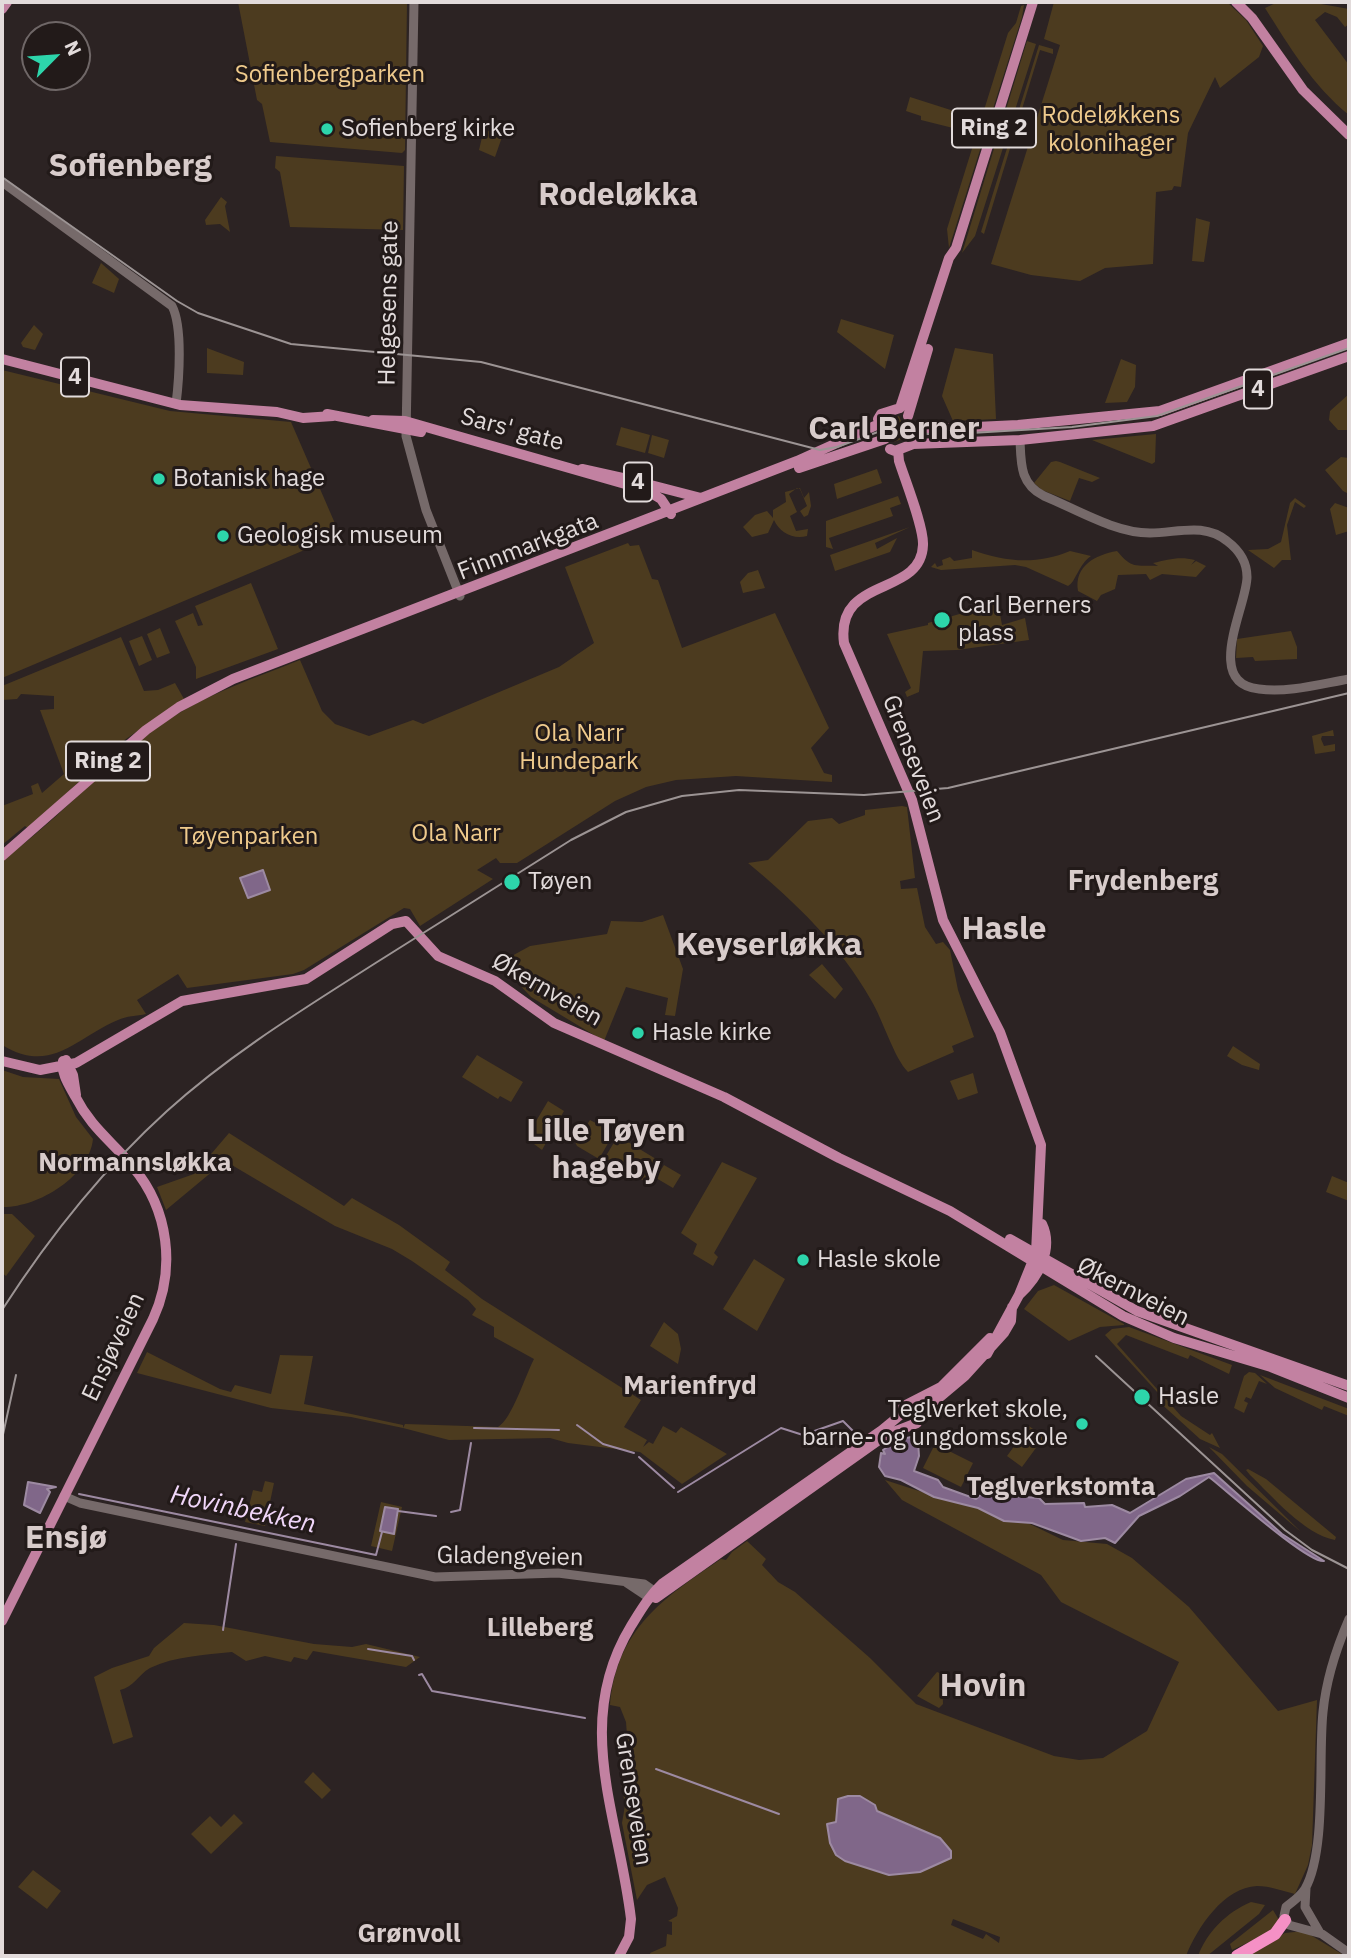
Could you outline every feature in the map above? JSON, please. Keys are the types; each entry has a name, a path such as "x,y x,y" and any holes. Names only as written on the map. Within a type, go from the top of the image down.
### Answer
{"highway":[{"path":"1237,1956 1275,1934 1285,1920"}],"main road":[{"path":"2,9 7,2"},
{"name":"Ring 2","path":"879,424 881,414 904,412 949,258 956,248 1032,2"},
{"path":"1236,2 1248,6 1307,86 1349,128"},
{"path":"1248,6 1303,90 1349,135"},
{"name":"4","path":"914,437 1152,412 1349,343"},
{"name":"4","path":"914,437 1020,440 1160,424 1349,356"},
{"name":"Sars' gate","path":"2,359 176,401 277,412 315,411 438,432 646,490 658,496 671,513"},
{"path":"904,412 914,437"},
{"path":"879,424 891,446"},
{"name":"Finnmarkgata","path":"226,684 378,627 649,517 671,513 701,498 803,459 879,424"},
{"name":"Ring 2","path":"891,446 914,437"},
{"name":"Finnmarkgata","path":"2,856 146,730 179,707 283,657 671,513 891,446"},
{"name":"Grenseveien","path":"891,446 893,463 923,536 921,556 905,576 856,602 845,619 844,643 912,800 943,920 996,1022 1032,1113 1041,1150 1040,1218 1046,1231 1038,1259 997,1330 987,1354"},
{"name":"Sars' gate","path":"575,469 593,469 701,498"},
{"name":"4","path":"646,490 653,505 649,517"},
{"name":"Økernveien","path":"2,1061 33,1070 66,1064 181,1001 306,979 392,925 406,921 438,956 495,981 554,1023 724,1097 839,1158 950,1210 1105,1296 1147,1315 1349,1387"},
{"name":"Økernveien","path":"2,1054 33,1063 66,1064"},
{"name":"Ensjøveien","path":"2,1621 158,1308 166,1269 165,1236 153,1196 130,1163 89,1123 76,1097 66,1064"},
{"name":"Økernveien","path":"1038,1259 1102,1305 1150,1329 1210,1351 1271,1367 1349,1398"},
{"name":"Grenseveien","path":"921,1413 987,1354 1011,1321 1012,1306"},
{"name":"Grenseveien","path":"912,1404 941,1387 997,1330"},
{"path":"912,1404 921,1413 917,1423 907,1426 899,1416 902,1407 912,1404"},
{"name":"Grenseveien","path":"619,1956 629,1937 631,1919 603,1765 600,1720 611,1665 653,1595 899,1416"},
{"name":"Grenseveien","path":"653,1595 876,1443 907,1426"}],"street":[{"name":"Helgesens gate","path":"414,2 405,425 425,505 459,593"},
{"path":"2,182 172,306 176,316 176,401"},
{"path":"1020,440 1024,478 1031,489 1044,496 1132,531 1149,533 1205,530 1216,533 1231,544 1242,559 1247,580 1231,641 1234,671 1241,682 1254,688 1294,688 1349,679"},
{"name":"Gladengveien","path":"64,1496 80,1503 435,1577 549,1573 644,1584 653,1595"},
{"path":"1300,1926 1307,1911 1306,1886 1317,1839 1326,1694 1349,1619"},
{"path":"1306,1886 1285,1909 1285,1920 1291,1926 1300,1926 1322,1934 1348,1953"},
{"path":"1294,1902 1307,1911 1322,1934"}],"green space":[{"name":"Sofienbergparken","path":"238,2 407,2 405,150 402,153 270,142 262,104 257,100"},
{"name":"Rodeløkkens kolonihager","path":"1054,2 1227,2 1246,20 1263,46 1259,57 1220,88 1215,77 1188,133 1181,187 1174,186 1172,190 1156,192 1153,264 1105,268 1080,281 1031,275 991,264 1060,45 1044,39"},
{"path":"1278,2 1310,2 1349,9 1349,24 1345,27 1337,17 1325,12 1315,20 1349,65 1349,115 1313,78 1265,8"},
{"path":"1024,5 949,248 947,229 1008,33 1016,23 1021,6"},
{"path":"1027,41 1036,44 975,236 962,253"},
{"path":"1039,45 1053,49 1053,54 1040,50 984,234 981,232"},
{"path":"910,97 957,112 953,128 921,120 921,116 906,111"},
{"path":"484,129 502,137 495,157 479,150"},
{"path":"276,156 404,166 403,230 290,227 280,172 275,168"},
{"path":"221,197 227,202 225,206 230,232 220,224 206,225 205,220"},
{"path":"1196,218 1210,222 1204,262 1192,261"},
{"path":"101,263 119,279 114,293 92,283"},
{"path":"841,319 894,335 885,369 837,332"},
{"path":"34,325 43,334 35,350 23,347 21,343"},
{"path":"207,348 244,362 243,375 207,373"},
{"path":"955,348 993,354 996,419 953,421 942,396"},
{"path":"1121,359 1136,365 1135,387 1127,402 1105,403"},
{"name":"Botanisk hage","path":"2,370 170,411 291,422 340,535 2,678"},
{"path":"1349,394 1349,430 1338,430 1329,420 1330,411"},
{"path":"899,416 907,437 894,442 886,421"},
{"path":"621,427 650,435 645,453 616,445"},
{"path":"1156,434 1155,462 1152,464 1092,440"},
{"path":"652,435 669,440 664,458 648,453"},
{"path":"1341,457 1349,458 1349,494 1343,491 1325,470"},
{"path":"1056,461 1100,478 1092,482 1079,478 1070,501 1042,490 1034,483 1051,462"},
{"path":"877,469 882,483 837,499 834,484"},
{"path":"798,488 804,498 809,492 811,506 808,515 804,517 800,511 807,506"},
{"path":"795,489 789,494 797,512 790,516 796,531 808,529 807,536 787,534 774,520 768,533 752,537 743,527 755,515 767,511 773,518 773,510 786,502 785,492"},
{"path":"898,496 901,504 890,508 893,516 829,538 833,549 826,547 826,521"},
{"path":"1295,498 1306,506 1304,508 1295,502 1287,525 1291,560 1282,560 1274,568 1248,550 1268,549 1281,542 1290,503"},
{"path":"1335,503 1349,508 1349,531 1336,535 1330,509"},
{"path":"910,527 875,543 877,549 897,538 890,552 835,571 830,555"},
{"name":"Tøyenparken","path":"628,543 630,546 639,545 652,579 658,580 682,648 775,613 829,728 811,748 824,773 832,775 832,782 736,776 676,780 646,787 615,801 517,863 500,863 496,858 477,870 493,879 420,926 410,909 404,908 304,970 293,974 187,988 178,974 137,1000 146,1014 118,1020 76,1044 49,1055 20,1053 2,1045 2,860 45,826 146,736 200,702 300,660 322,711 335,724 369,736 413,720 423,724 559,667 594,643 565,567"},
{"path":"972,550 1021,560 1045,558 1070,551 1091,556 1068,586 1026,567 1015,565 941,570 931,567 935,563 937,567 943,565 942,560 950,557 954,561 972,558"},
{"path":"1117,551 1134,565 1158,566 1153,563 1183,558 1195,560 1191,565 1196,561 1206,566 1196,577 1162,574 1150,580 1146,574 1118,575 1115,589 1101,595 1097,601 1078,591 1079,575 1083,568 1101,555"},
{"path":"758,570 765,588 743,593 740,582 748,573"},
{"path":"251,583 278,649 196,679 196,667 175,621 193,613 198,626 203,625 195,606"},
{"path":"998,603 1002,625 1025,618 1029,640 957,650 923,651 919,692 907,697 905,692 911,688 887,634 928,625"},
{"path":"160,628 170,653 157,658 147,634"},
{"path":"1291,631 1297,647 1297,659 1255,661 1253,657 1236,658 1237,639"},
{"path":"142,636 152,660 139,666 129,641"},
{"path":"121,637 144,691 158,690 175,683 184,699 126,739 28,828 25,826 2,845 2,806 33,794 31,786 38,783 42,793 64,774 40,710 54,709 54,696 21,694 17,699 2,700 2,686"},
{"path":"1333,730 1334,736 1322,736 1321,739 1324,746 1335,744 1335,751 1315,754 1312,736"},
{"path":"907,807 915,878 900,881 901,889 917,888 925,927 936,944 943,942 950,950 958,990 974,1037 952,1046 954,1052 908,1072 898,1058 871,1000 845,961 800,909 748,863 768,860 808,821 832,818 839,824 865,815 865,810"},
{"path":"663,915 683,969 675,1016 665,1015 668,998 626,987 604,1041 531,997 499,963 530,946 607,934 611,921 642,922"},
{"path":"822,964 843,989 835,999 809,975"},
{"path":"1233,1046 1260,1064 1259,1070 1242,1065 1227,1056"},
{"path":"477,1055 523,1082 511,1102 500,1096 498,1099 462,1077"},
{"path":"2,1070 23,1077 59,1079 76,1117 93,1139 82,1166 59,1188 30,1202 2,1207"},
{"path":"973,1073 978,1093 958,1100 950,1081"},
{"path":"548,1101 564,1111 542,1150 526,1138"},
{"path":"590,1120 614,1133 599,1159 577,1146 574,1140 583,1124 586,1126"},
{"path":"229,1133 344,1206 352,1198 399,1225 450,1262 445,1270 482,1299 641,1400 624,1427 647,1440 643,1447 649,1442 653,1444 663,1426 676,1433 681,1427 727,1454 682,1484 640,1452 568,1443 550,1438 449,1440 403,1428 405,1424 498,1427 513,1406 534,1359 494,1337 494,1327 472,1315 476,1309 468,1300 412,1261 392,1249 335,1226 225,1161 166,1210 157,1187 194,1174"},
{"path":"618,1136 661,1162 648,1183 604,1159"},
{"path":"722,1162 757,1178 714,1253 718,1257 713,1266 693,1254 697,1244 681,1233"},
{"path":"664,1165 681,1175 673,1188 656,1178"},
{"path":"1332,1176 1349,1183 1349,1201 1326,1192"},
{"path":"2,1214 12,1214 35,1236 6,1276 2,1273"},
{"path":"754,1259 785,1279 757,1331 723,1309"},
{"path":"1054,1285 1124,1325 1100,1327 1069,1341 1024,1309 1038,1291"},
{"path":"664,1322 678,1334 681,1349 678,1364 650,1346"},
{"path":"1129,1327 1232,1365 1229,1374 1190,1355 1188,1359 1126,1335 1117,1344 1181,1416 1210,1435 1212,1433 1220,1448 1200,1439 1157,1400 1158,1393 1105,1335 1112,1329"},
{"path":"147,1352 220,1389 231,1392 235,1385 271,1394 280,1355 313,1356 304,1404 403,1425 403,1428 351,1417 271,1408 137,1373"},
{"path":"1249,1372 1255,1373 1267,1384 1259,1381 1251,1399 1246,1397 1244,1401 1248,1403 1244,1413 1234,1408 1244,1376"},
{"path":"1260,1375 1349,1409 1349,1416 1324,1406 1322,1410 1275,1388"},
{"path":"1029,1426 1044,1437 1022,1467 1007,1456"},
{"path":"935,1444 973,1463 961,1487 923,1468"},
{"path":"1209,1447 1222,1454 1301,1532 1247,1486"},
{"path":"1246,1470 1266,1479 1336,1537 1335,1540 1301,1523 1250,1475"},
{"path":"885,1480 950,1501 1005,1512 1063,1540 1107,1544 1132,1558 1189,1607 1278,1711 1317,1700 1312,1845 1308,1865 1295,1894 1257,1886 1234,1893 1213,1911 1197,1933 1186,1956 651,1956 650,1953 666,1946 667,1934 672,1935 672,1922 668,1921 677,1916 678,1908 665,1877 647,1885 637,1900 622,1823 625,1805 621,1782 623,1777 637,1775 628,1749 626,1722 620,1707 610,1705 614,1679 622,1656 646,1618 680,1588 721,1559 726,1560 747,1541 766,1559 762,1565 778,1582 795,1592 870,1658 916,1704 1054,1756 1079,1760 1103,1758 1147,1731 1179,1662 1061,1602 1041,1575 902,1500","holes":["953,1919 1000,1937 999,1943 986,1934 983,1939 951,1925"]},
{"path":"265,1481 274,1483 265,1526 245,1522 253,1490 262,1492"},
{"path":"381,1502 402,1507 392,1551 371,1546"},
{"path":"184,1623 214,1625 314,1644 352,1647 366,1644 420,1657 406,1667 313,1651 307,1660 294,1657 291,1662 265,1656 246,1661 232,1652 170,1661 150,1668 120,1690 133,1737 113,1744 94,1677 149,1656 154,1648"},
{"path":"937,1672 942,1674 943,1704 939,1708 917,1696"},
{"path":"313,1772 331,1790 322,1799 304,1782"},
{"path":"234,1814 243,1823 211,1854 191,1834 210,1816 221,1827"},
{"path":"33,1870 61,1891 47,1909 18,1887"},
{"path":"1251,1902 1265,1905 1259,1914 1207,1956 1198,1956 1219,1924 1234,1911"},
{"path":"1273,1910 1279,1920 1275,1930 1232,1950 1230,1944"},
{"path":"1304,1931 1345,1956 1242,1956 1285,1933"}],"shaded area":[{"path":"263,870 270,890 248,898 240,878"},
{"path":"911,1437 918,1441 919,1456 914,1471 938,1480 943,1487 976,1499 982,1494 1039,1498 1045,1504 1084,1503 1085,1507 1112,1505 1130,1513 1186,1479 1214,1473 1282,1534 1324,1561 1302,1551 1209,1477 1180,1496 1139,1516 1115,1543 1105,1538 1081,1541 1032,1523 1004,1521 978,1508 934,1497 901,1480 885,1476 879,1467 881,1453 885,1454 883,1450 898,1440"},
{"path":"28,1482 56,1487 47,1489 50,1492 40,1513 24,1505"},
{"path":"385,1507 398,1509 394,1534 380,1531"},
{"path":"860,1796 875,1805 877,1811 940,1838 951,1851 951,1858 920,1872 889,1875 845,1861 836,1855 830,1843 827,1824 836,1822 838,1799"}],"waterway":[{"name":"Hovinbekken","path":"678,1492 781,1428 803,1435 843,1421 857,1435"},
{"name":"Hovinbekken","path":"577,1425 603,1444 634,1453"},
{"name":"Hovinbekken","path":"474,1428 559,1430"},
{"name":"Hovinbekken","path":"451,1512 460,1510 471,1443"},
{"name":"Hovinbekken","path":"639,1457 674,1488"},
{"name":"Hovinbekken","path":"79,1494 376,1555 382,1532"},
{"name":"Hovinbekken","path":"398,1511 436,1516"},
{"path":"223,1630 236,1544"},
{"path":"368,1649 412,1656 414,1660"},
{"path":"419,1675 422,1674 432,1691 585,1718"},
{"path":"656,1769 779,1814"}],"tram line":[{"path":"2,177 177,301 198,313 291,344 481,362 820,450 837,447 886,429 937,435 1072,427 1157,416 1349,348"}],"railway":[{"path":"2,1310 58,1230 99,1180 143,1133 216,1070 320,998 571,840 626,812 682,796 739,790 864,795 948,788 1349,693"},
{"path":"1096,1356 1285,1530 1312,1550 1349,1569"},
{"path":"2,1439 16,1375"}],"place":[{"name":"Sofienberg kirke","path":"327,129"},
{"name":"Botanisk hage","path":"159,479"},
{"name":"Geologisk museum","path":"223,536"},
{"name":"Carl Berners plass","path":"942,620"},
{"name":"Tøyen","path":"512,882"},
{"name":"Hasle kirke","path":"638,1033"},
{"name":"Hasle skole","path":"803,1260"},
{"name":"Hasle","path":"1142,1397"},
{"name":"Teglverket skole, barne- og ungdomsskole","path":"1082,1424"}],"district":[{"name":"Sofienberg","path":"130,167"},
{"name":"Rodeløkka","path":"618,196"},
{"name":"Carl Berner","path":"894,430"},
{"name":"Frydenberg","path":"1143,882"},
{"name":"Hasle","path":"1004,930"},
{"name":"Keyserløkka","path":"769,946"},
{"name":"Lille Tøyen hageby","path":"606,1150"},
{"name":"Normannsløkka","path":"135,1163"},
{"name":"Marienfryd","path":"690,1386"},
{"name":"Teglverkstomta","path":"1061,1487"},
{"name":"Ensjø","path":"66,1539"},
{"name":"Lilleberg","path":"540,1628"},
{"name":"Hovin","path":"983,1687"},
{"name":"Grønvoll","path":"409,1934"}],"park label":[{"name":"Ola Narr Hundepark","path":"579,748"},
{"name":"Ola Narr","path":"456,834"}]}
